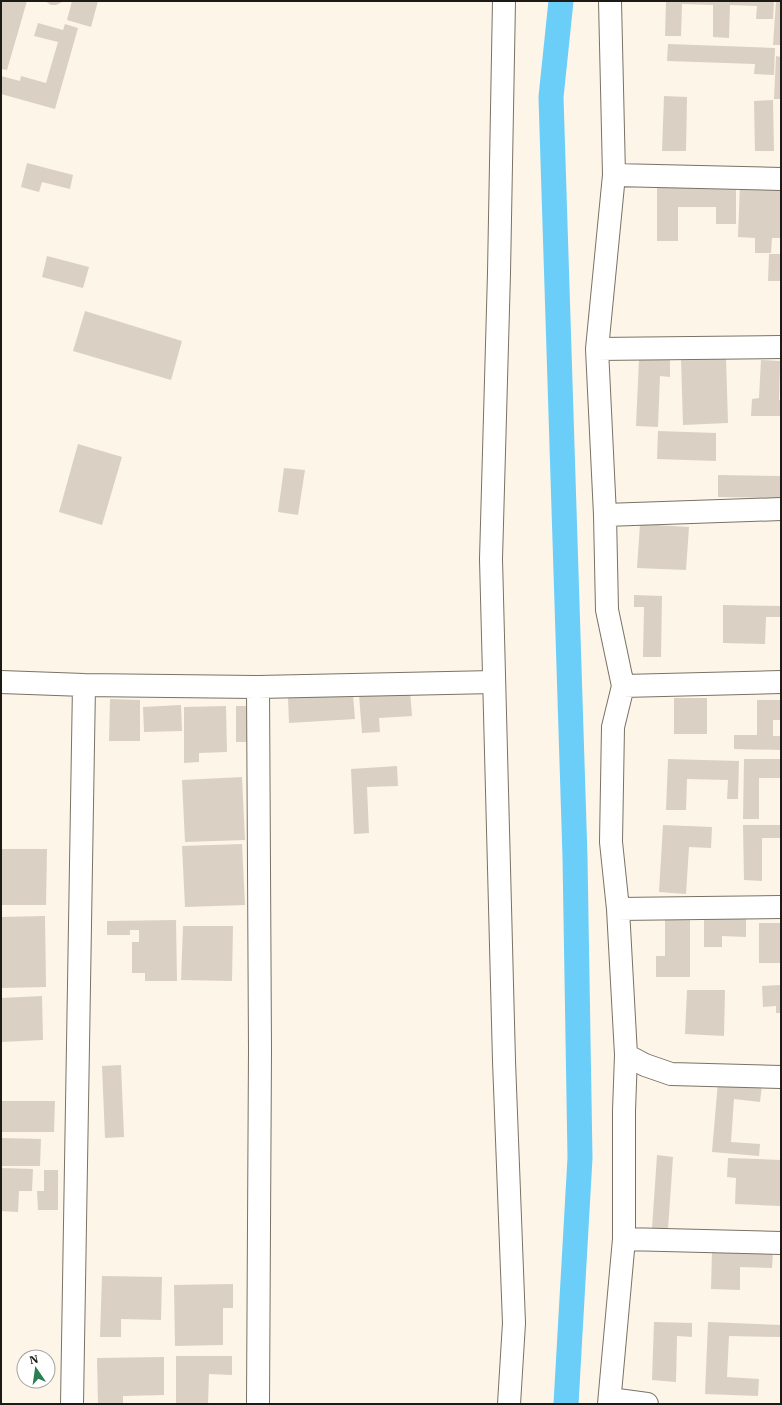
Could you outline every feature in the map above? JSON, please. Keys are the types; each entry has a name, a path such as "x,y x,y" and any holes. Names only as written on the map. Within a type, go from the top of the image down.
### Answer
{"street":[{"path":"504,1 499,272 491,560 504,1061 514,1323 509,1404"},
{"path":"610,1 614,175 597,349 605,515 607,610 623,686 614,727 611,842 618,909 626,1055 624,1111 624,1239 610,1402 647,1404"},
{"path":"614,175 781,179"},
{"path":"597,349 781,347"},
{"path":"605,515 781,509"},
{"path":"1,682 84,685 258,687 494,682"},
{"path":"623,686 781,682"},
{"path":"72,1404 84,685"},
{"path":"258,687 260,1058 258,1404"},
{"path":"618,909 781,907"},
{"path":"626,1055 645,1065 671,1074 781,1077"},
{"path":"624,1239 781,1243"}],"building":[{"path":"1,1 27,1 7,70 1,69"},
{"path":"45,1 64,1 56,5 51,5"},
{"path":"72,1 98,1 91,27 67,20"},
{"path":"666,1 774,1 773,19 756,19 757,6 730,5 729,38 713,37 713,5 682,4 681,36 665,36"},
{"path":"776,1 781,1 781,45 773,45"},
{"path":"38,23 63,30 65,24 78,28 55,109 1,94 1,76 20,81 21,76 46,83 58,42 34,36"},
{"path":"668,44 775,48 774,75 754,74 755,64 667,61"},
{"path":"776,56 781,57 781,99 774,99"},
{"path":"664,96 687,97 686,151 662,151"},
{"path":"773,100 774,151 755,151 754,101"},
{"path":"27,163 73,175 70,189 42,182 39,192 21,187"},
{"path":"657,183 736,183 736,224 716,224 716,207 678,207 678,241 657,241"},
{"path":"740,183 781,184 781,238 772,238 771,253 755,253 755,238 738,237"},
{"path":"769,254 781,254 781,281 768,281"},
{"path":"47,256 89,267 83,288 42,277"},
{"path":"85,311 182,341 171,380 73,351"},
{"path":"726,358 728,423 683,425 681,359"},
{"path":"639,359 670,360 670,377 660,376 658,427 636,426"},
{"path":"761,360 780,361 779,400 781,400 781,416 751,416 752,399 759,398"},
{"path":"658,431 716,433 716,461 657,459"},
{"path":"78,444 122,457 102,525 59,512"},
{"path":"284,468 305,470 298,515 278,512"},
{"path":"718,475 781,476 781,498 718,497"},
{"path":"640,524 689,527 686,570 637,568"},
{"path":"634,595 662,596 661,657 643,657 644,607 634,607"},
{"path":"723,605 781,606 781,617 766,617 765,644 723,643"},
{"path":"410,691 412,716 379,718 380,732 362,733 359,695"},
{"path":"353,694 355,719 289,723 288,698"},
{"path":"674,698 707,698 707,734 674,734"},
{"path":"110,699 140,700 140,741 109,741"},
{"path":"757,700 781,700 781,720 773,720 773,736 781,736 781,750 734,749 734,735 757,735"},
{"path":"181,705 182,731 144,732 143,707"},
{"path":"226,706 227,752 199,753 199,762 184,763 184,707"},
{"path":"236,706 251,706 251,742 236,742"},
{"path":"668,759 739,761 738,799 727,799 728,780 687,779 686,810 666,810"},
{"path":"744,759 781,759 781,778 759,778 759,819 743,819"},
{"path":"397,766 398,786 367,787 369,833 354,834 351,769"},
{"path":"242,777 245,840 185,842 182,780"},
{"path":"663,825 712,827 711,848 689,847 686,894 659,892"},
{"path":"743,825 781,825 781,838 762,838 762,881 744,880"},
{"path":"242,844 245,905 185,907 182,846"},
{"path":"1,849 47,849 46,905 1,905"},
{"path":"704,915 746,916 746,937 722,936 722,947 704,947"},
{"path":"45,916 46,987 1,988 1,917"},
{"path":"665,917 690,917 690,977 656,977 656,956 665,956"},
{"path":"176,920 177,981 145,981 145,973 132,973 132,942 139,942 139,930 130,930 130,935 107,935 107,921"},
{"path":"759,923 781,923 781,963 759,963"},
{"path":"183,926 233,926 232,981 181,980"},
{"path":"781,985 781,1013 776,1013 776,1006 763,1007 762,986"},
{"path":"687,990 725,990 724,1036 685,1034"},
{"path":"42,996 43,1040 1,1042 1,998"},
{"path":"121,1065 124,1137 105,1138 102,1066"},
{"path":"718,1081 762,1085 760,1102 734,1099 731,1142 760,1144 759,1156 712,1152"},
{"path":"1,1101 55,1101 54,1132 1,1132"},
{"path":"1,1138 41,1139 40,1166 1,1166"},
{"path":"657,1155 673,1157 668,1229 652,1228"},
{"path":"728,1158 781,1160 781,1206 735,1204 736,1178 727,1177"},
{"path":"1,1168 33,1169 32,1191 19,1191 18,1212 1,1211"},
{"path":"44,1170 58,1170 58,1210 38,1210 37,1191 44,1191"},
{"path":"712,1251 773,1252 772,1268 740,1267 740,1290 711,1289"},
{"path":"102,1276 162,1277 161,1320 121,1319 121,1337 100,1337"},
{"path":"233,1284 233,1308 223,1308 223,1345 175,1346 174,1285"},
{"path":"654,1322 692,1323 692,1337 677,1336 676,1382 652,1380"},
{"path":"708,1322 781,1325 781,1337 729,1336 727,1377 759,1379 758,1396 705,1394"},
{"path":"176,1356 232,1356 232,1375 209,1374 208,1404 176,1404"},
{"path":"164,1357 164,1395 123,1396 123,1404 98,1404 97,1358"}],"waterway":[{"path":"561,1 551,97 575,857 580,1158 566,1404"}]}
